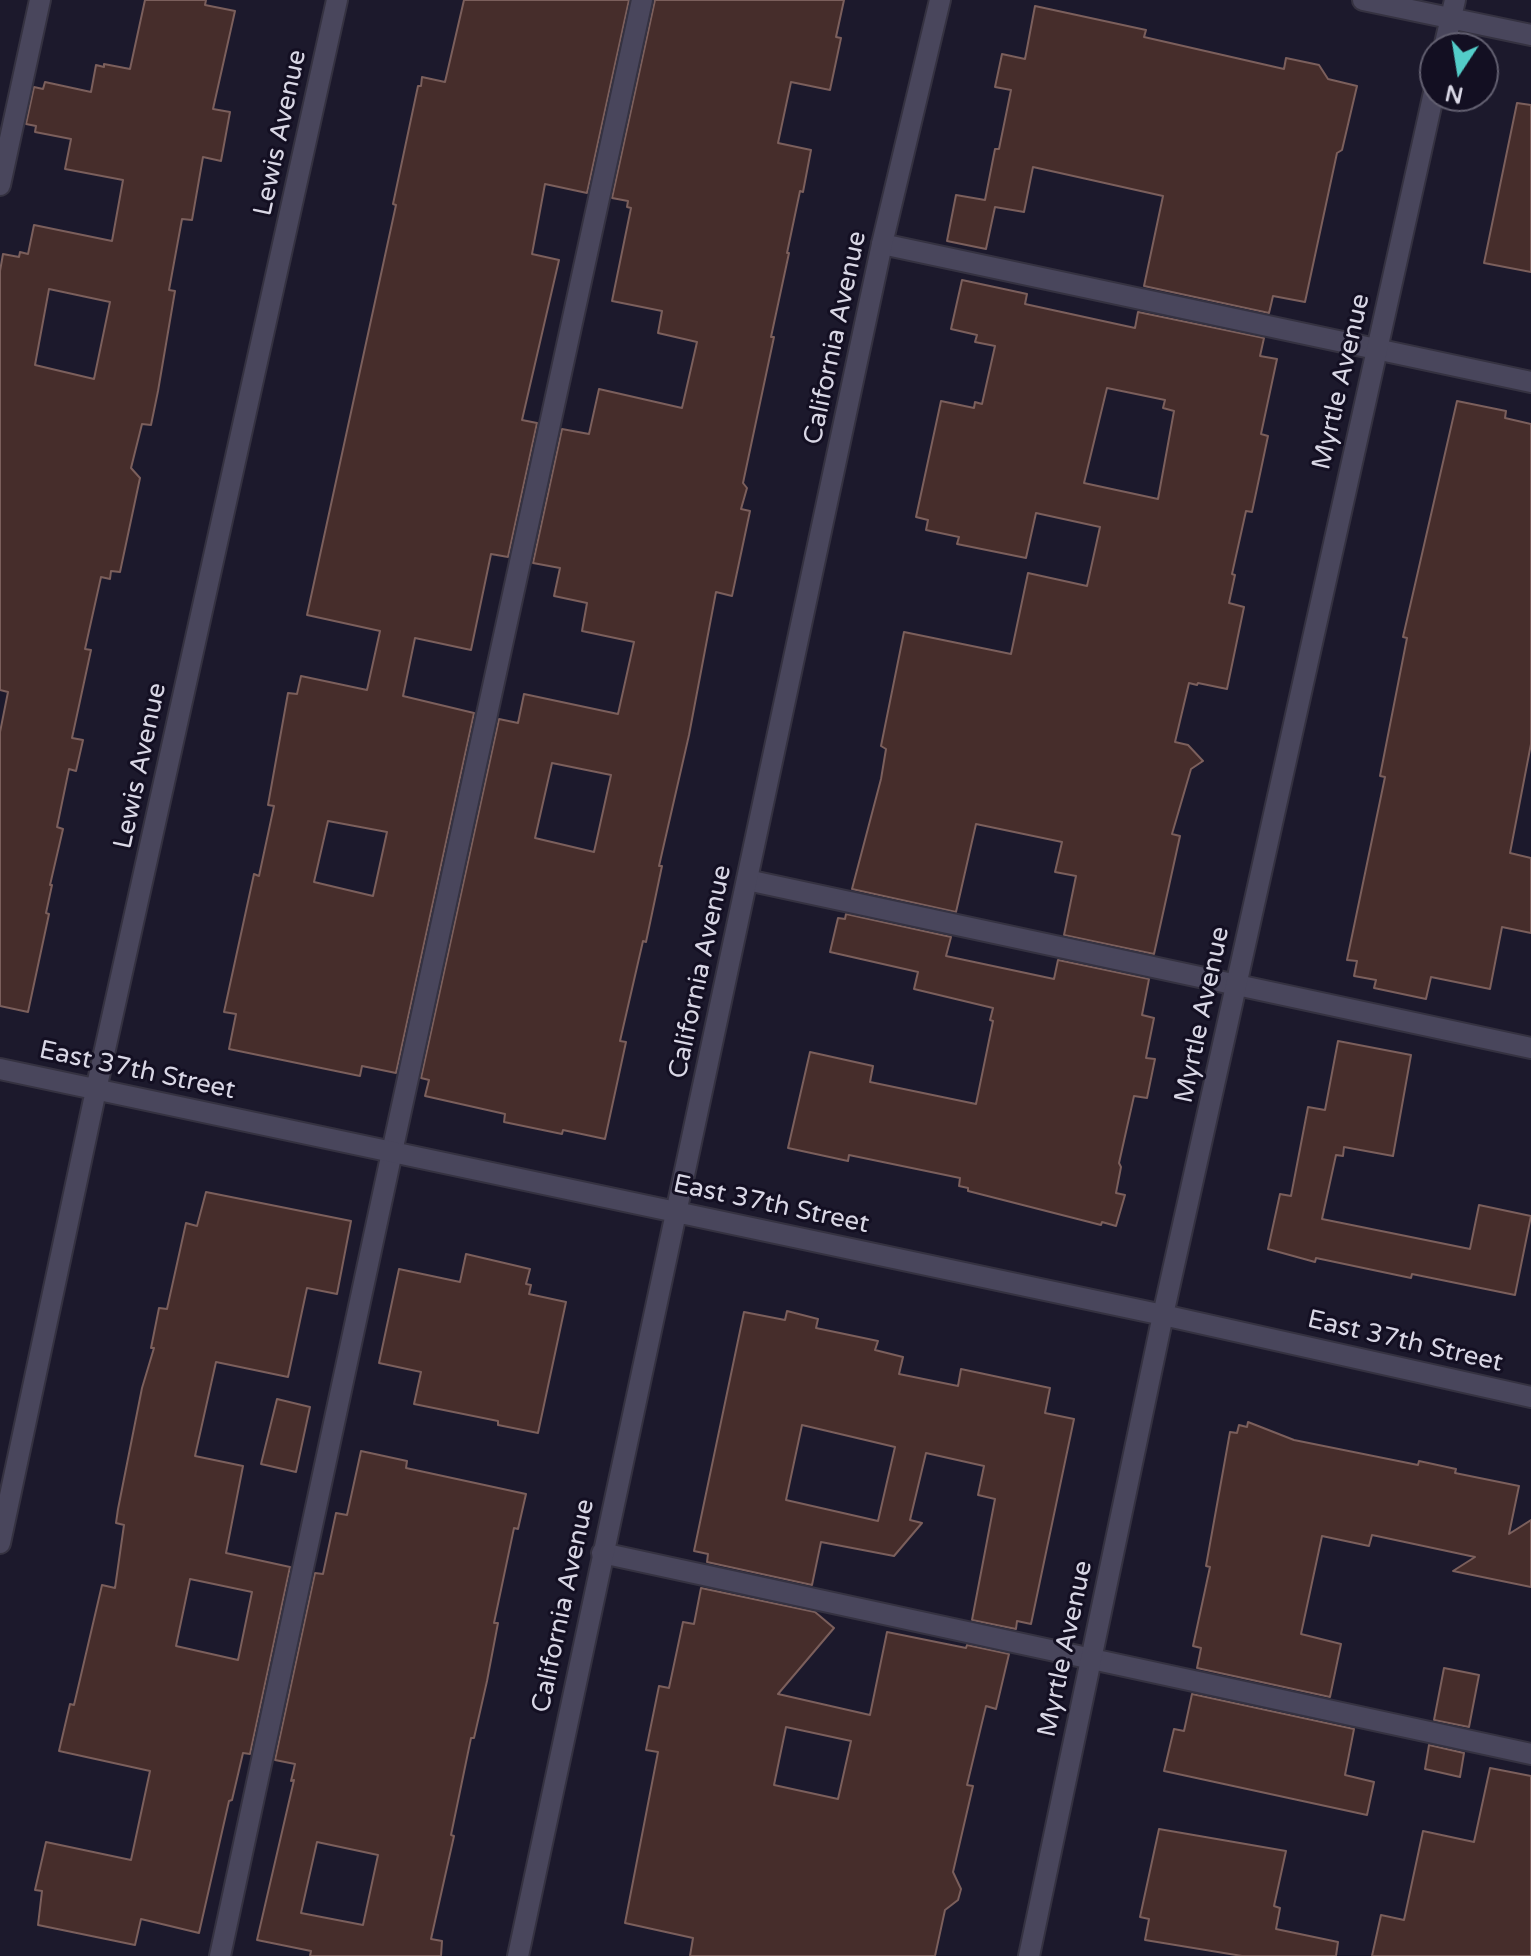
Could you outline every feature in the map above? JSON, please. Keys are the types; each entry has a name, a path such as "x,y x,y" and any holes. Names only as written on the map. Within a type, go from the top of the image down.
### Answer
{"street":[{"path":"0,185 40,0"},
{"name":"Lewis Avenue","path":"0,1543 96,1090 337,0"},
{"path":"220,1956 642,0"},
{"name":"California Avenue","path":"518,1956 882,244 940,0"},
{"path":"1363,0 1453,9 1531,35"},
{"path":"1448,32 1453,9"},
{"name":"Myrtle Avenue","path":"1029,1956 1163,1315 1430,112"},
{"path":"882,244 1531,382"},
{"path":"747,880 1531,1048"},
{"name":"East 37th Street","path":"0,1069 1163,1315 1531,1397"},
{"path":"602,1553 1531,1754"}],"building":[{"path":"145,0 206,0 205,5 235,11 213,109 230,112 221,161 203,157 192,220 182,219 169,290 175,291 158,391 151,425 142,424 131,468 140,478 120,572 111,571 110,579 101,577 85,649 91,650 72,738 83,740 76,771 69,769 57,827 63,829 28,1012 0,1006 0,732 8,692 0,690 0,271 3,254 19,257 20,252 28,254 34,225 112,241 123,180 65,169 71,139 35,132 36,126 26,124 34,87 43,89 45,82 91,92 96,65 130,69","holes":["49,289 110,302 94,379 35,365"]},
{"path":"464,0 629,0 587,193 545,184 532,254 559,260 522,420 537,423 508,557 491,554 471,650 415,638 403,696 474,713 396,1073 362,1066 360,1076 229,1049 236,1014 224,1012 254,874 259,876 274,806 268,805 288,693 297,694 301,676 367,690 380,631 307,615 396,205 393,204 418,86 421,86 422,77 445,82","holes":["328,821 387,832 373,896 314,882"]},
{"path":"655,0 844,0 836,37 841,38 830,90 791,82 778,143 811,150 787,253 771,337 774,337 743,483 747,488 741,509 750,511 732,596 716,592 646,942 643,941 620,1041 626,1042 605,1139 504,1122 505,1114 425,1096 429,1080 421,1078 499,719 518,723 524,694 618,714 634,642 582,631 587,603 554,596 560,568 533,563 562,429 589,434 599,389 682,408 697,342 658,333 662,311 612,301 631,208 627,207 628,201 612,198","holes":["552,763 611,775 594,852 535,838"]},
{"path":"1035,6 1146,30 1144,37 1284,69 1286,58 1319,65 1328,79 1357,86 1342,150 1337,153 1305,302 1273,296 1269,313 1144,286 1163,196 1033,167 1024,212 995,207 986,249 947,241 956,195 985,200 1011,90 995,87 1002,54 1025,59"},
{"path":"1517,103 1531,105 1531,272 1484,263"},
{"path":"962,280 1027,294 1025,304 1135,328 1138,312 1264,338 1260,356 1277,359 1261,434 1268,436 1252,512 1246,511 1232,574 1235,575 1229,603 1244,607 1227,689 1189,683 1175,742 1188,745 1203,761 1191,769 1172,834 1180,836 1154,954 1064,935 1076,876 1055,872 1062,842 976,824 956,912 852,889 881,779 886,749 881,746 904,632 1011,654 1028,573 1087,586 1100,527 1036,513 1026,558 957,544 959,537 926,530 928,520 916,517 941,401 974,408 975,402 982,404 995,346 975,342 977,335 951,329","holes":["1107,388 1165,400 1163,408 1174,411 1158,499 1084,483"]},
{"path":"1457,401 1506,411 1505,418 1531,424 1531,744 1510,853 1531,858 1531,933 1502,927 1490,989 1431,977 1426,999 1374,988 1376,980 1354,976 1357,961 1347,960 1385,777 1380,776 1407,638 1403,637"},
{"path":"846,914 951,937 946,956 1054,979 1058,960 1149,979 1142,1015 1154,1018 1146,1058 1155,1059 1147,1098 1134,1096 1119,1163 1116,1193 1125,1195 1116,1226 1102,1222 1101,1225 968,1191 968,1188 959,1186 960,1178 849,1155 848,1161 788,1148 810,1052 873,1066 870,1082 976,1104 993,1008 914,989 918,972 830,952 838,918 845,919"},
{"path":"1338,1041 1411,1055 1393,1156 1344,1147 1343,1156 1336,1155 1322,1219 1470,1249 1479,1205 1531,1216 1515,1295 1316,1258 1315,1262 1268,1249 1280,1194 1291,1196 1308,1107 1325,1110"},
{"path":"206,1192 351,1221 337,1294 307,1288 288,1377 216,1362 195,1456 243,1466 226,1553 290,1567 250,1754 243,1753 232,1800 229,1801 199,1933 141,1919 135,1945 38,1925 42,1891 35,1890 46,1842 131,1860 150,1771 59,1751 70,1704 74,1705 102,1585 115,1588 124,1525 116,1523 118,1509 142,1388 154,1348 151,1348 159,1308 167,1309 186,1223 197,1226","holes":["190,1579 252,1592 238,1660 176,1646"]},
{"path":"466,1254 530,1269 526,1284 531,1285 529,1294 566,1302 538,1433 498,1425 498,1421 414,1404 421,1372 379,1363 399,1269 460,1282"},
{"path":"787,1311 818,1319 816,1328 878,1341 875,1350 903,1357 899,1374 958,1386 961,1369 1050,1388 1045,1413 1074,1419 1031,1624 1017,1621 1016,1629 972,1620 995,1499 978,1495 984,1466 926,1453 910,1520 922,1523 894,1556 821,1542 812,1585 707,1562 708,1554 694,1551 744,1312 785,1320","holes":["802,1425 895,1447 878,1521 786,1500"]},
{"path":"277,1399 310,1407 296,1472 261,1464"},
{"path":"1248,1422 1294,1440 1418,1465 1419,1461 1456,1469 1455,1473 1519,1486 1509,1534 1531,1520 1531,1587 1453,1571 1475,1557 1372,1535 1369,1546 1322,1536 1301,1634 1341,1644 1330,1697 1197,1668 1201,1648 1193,1646 1210,1567 1206,1566 1230,1432 1237,1433 1239,1425 1247,1427"},
{"path":"361,1451 407,1461 406,1468 526,1494 518,1529 514,1528 494,1623 498,1623 487,1681 474,1738 471,1738 451,1835 454,1836 431,1939 442,1941 441,1956 310,1956 311,1951 257,1940 294,1780 291,1781 295,1764 275,1760 315,1573 323,1574 336,1513 347,1515","holes":["317,1842 378,1855 363,1925 301,1913"]},
{"path":"701,1588 815,1612 834,1628 778,1694 870,1715 887,1632 1009,1654 996,1709 986,1706 967,1785 973,1786 953,1872 961,1889 958,1900 945,1910 935,1956 690,1956 693,1938 625,1923 658,1752 646,1750 659,1686 669,1688 683,1622 694,1624","holes":["786,1727 851,1741 838,1799 774,1785"]},
{"path":"1444,1668 1479,1675 1469,1727 1434,1720"},
{"path":"1192,1694 1354,1729 1345,1775 1374,1782 1367,1815 1164,1771 1174,1729 1184,1731"},
{"path":"1429,1745 1464,1753 1460,1777 1425,1769"},
{"path":"1490,1768 1531,1776 1531,1956 1372,1956 1381,1915 1404,1920 1423,1831 1474,1842"},
{"path":"1159,1829 1286,1851 1274,1906 1280,1908 1276,1929 1338,1942 1336,1956 1242,1956 1145,1940 1149,1919 1140,1917"}]}
